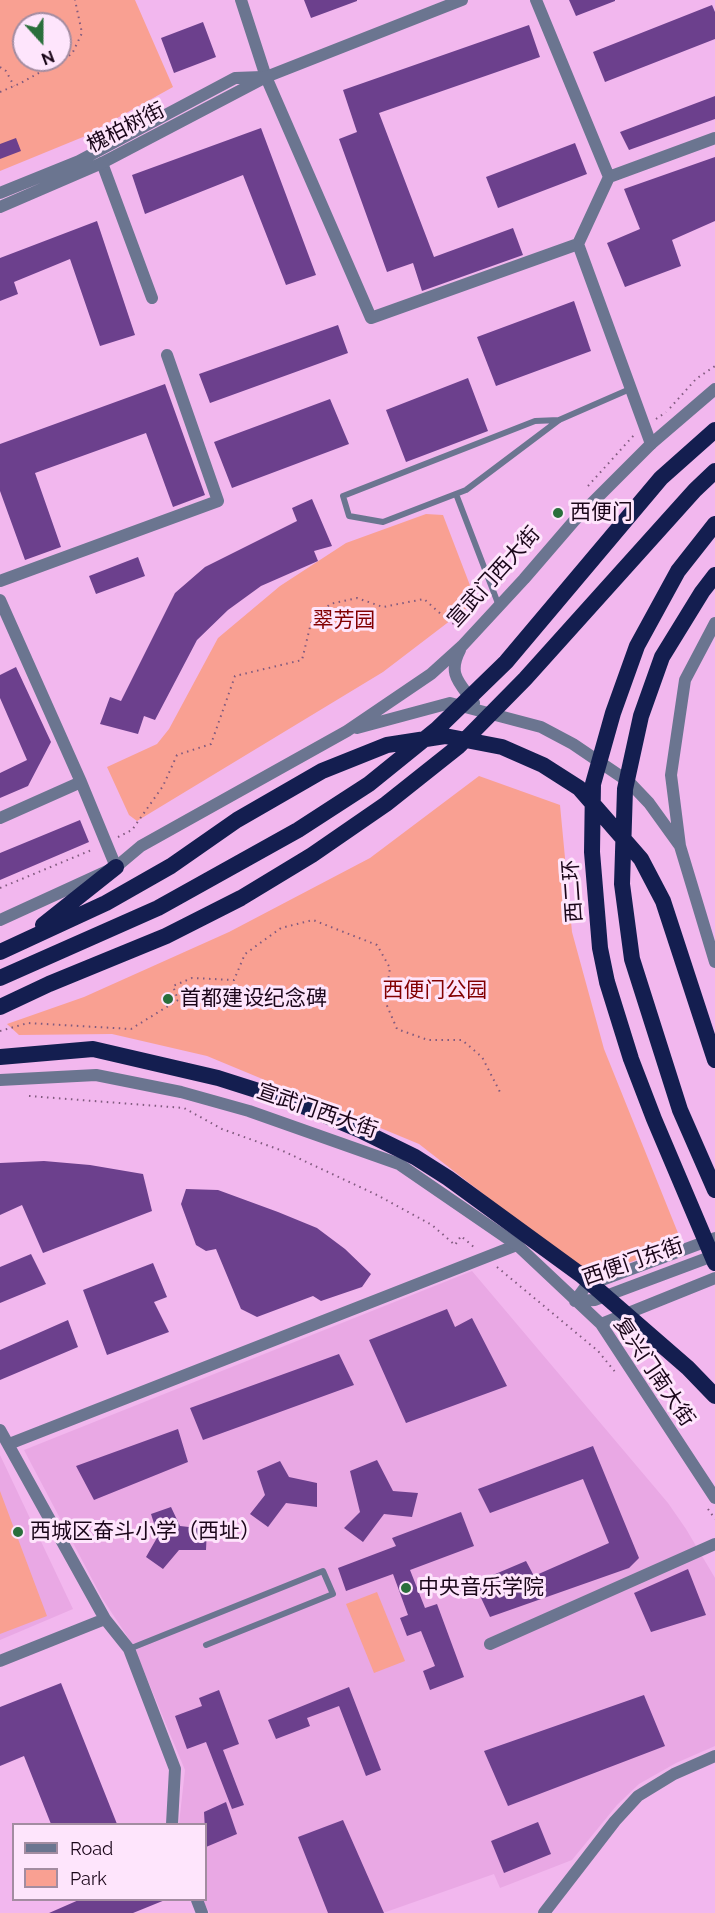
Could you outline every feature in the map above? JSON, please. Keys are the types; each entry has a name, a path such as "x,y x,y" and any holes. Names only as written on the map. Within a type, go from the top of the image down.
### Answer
{"highway":[{"path":"0,978 158,908 298,830 369,784 437,729 506,662 661,478 715,430"},
{"path":"0,1007 49,984 166,936 241,898 312,855 386,804 459,746 525,679 695,490 715,471"},
{"name":"西二环","path":"715,524 678,571 637,646 613,713 593,783 592,840 595,903 600,948 607,982 631,1059 654,1119 715,1263"},
{"path":"715,575 662,657 640,716 625,789 622,884 635,970 680,1110 715,1190"},
{"path":"0,952 106,903 171,866 237,820 322,771 387,745 445,736 502,747 543,765 579,788 641,859 663,901 715,1060"},
{"path":"19,944 116,867"},
{"path":"0,1057 93,1049 218,1078 305,1107 362,1131 415,1157 581,1275 688,1368 715,1396"}],"street":[{"path":"242,0 266,76 372,318 578,244"},
{"name":"槐柏树街","path":"0,207 102,163 266,76 462,0"},
{"path":"536,0 609,177"},
{"name":"槐柏树街","path":"0,193 79,161 235,78 266,76"},
{"path":"651,444 578,244 609,177 715,138"},
{"path":"102,163 152,298"},
{"path":"0,581 218,501 167,355"},
{"name":"宣武门西大街","path":"0,920 116,867 141,846 347,730 431,674 462,646 574,521 651,444 715,389"},
{"path":"0,600 116,867"},
{"name":"宣武门西大街","path":"715,623 685,680 671,775 680,846 715,962"},
{"path":"462,646 454,662 454,674 479,711"},
{"name":"宣武门西大街","path":"347,730 450,703 541,727 617,772 643,797 680,846"},
{"path":"0,818 81,782"},
{"name":"宣武门西大街","path":"0,1080 96,1075 181,1092 249,1111 399,1164 517,1245 575,1301"},
{"name":"西便门东街","path":"575,1301 586,1286 715,1238"},
{"path":"9,1444 517,1245"},
{"name":"西便门东街","path":"575,1301 595,1300 715,1255"},
{"path":"601,1324 715,1278"},
{"name":"复兴门南大街","path":"575,1301 601,1324 709,1500"},
{"path":"0,1430 105,1620 129,1649 175,1769 172,1823"},
{"path":"490,1644 715,1544"},
{"path":"0,1661 105,1620"},
{"path":"544,1913 615,1821 638,1796 674,1774 715,1756"}],"lane":[{"path":"559,420 535,421 343,496 349,516 383,522 466,490 559,420 631,389"},
{"path":"456,494 499,606"},
{"path":"129,1649 323,1571 333,1594 206,1645"}],"path":[{"path":"0,92 72,54 82,33 75,0"},
{"path":"0,67 6,70 14,86"},
{"path":"585,490 631,437 670,409 696,379 715,366"},
{"path":"0,888 132,830 162,786 177,755 211,744 235,676 302,660 311,623 330,604 357,598 383,608 424,599 452,624 475,613"},
{"path":"0,1031 28,1023 130,1029 178,1000 173,986 192,978 234,980 245,954 281,928 313,920 376,945 390,968 385,1001 397,1029 428,1040 462,1040 482,1057 500,1092"},
{"path":"28,1096 184,1108 222,1129 283,1151 377,1195 432,1225 454,1245 461,1236 598,1352 618,1375"},
{"path":"709,1500 715,1519"}],"shaded area":[{"name":"中央音乐学院","path":"472,1271 668,1503 715,1578 715,1746 676,1763 639,1784 617,1805 572,1860 500,1888 494,1874 383,1913 210,1913 203,1901 207,1901 207,1823 179,1823 185,1770 133,1645 102,1598 24,1450"},
{"name":"西城区奋斗小学（西址）","path":"0,1455 73,1609 0,1640"}],"green space":[{"path":"0,0 135,0 173,87 83,137 0,171"},
{"name":"翠芳园","path":"426,514 443,515 476,601 383,672 137,821 129,815 107,767 157,744 169,729 218,638 280,586 346,543"},
{"name":"西便门公园","path":"479,776 560,805 572,932 604,1049 682,1243 590,1277 419,1144 207,1056 112,1034 19,1035 7,1024 84,997 229,932 370,858"},
{"path":"0,1491 47,1616 0,1634"},
{"path":"377,1592 405,1661 374,1673 346,1604"}],"building":[{"path":"304,0 357,0 357,1 311,18"},
{"path":"569,0 615,0 615,1 576,16"},
{"path":"712,5 715,12 715,39 605,82 593,52"},
{"path":"203,22 216,57 174,73 161,38"},
{"path":"529,25 540,57 379,113 434,257 513,228 523,255 422,291 413,263 387,272 339,139 357,132 343,90"},
{"path":"715,96 715,119 629,150 620,132"},
{"path":"261,128 316,275 286,285 243,175 145,214 132,175"},
{"path":"16,138 21,151 0,159 0,144"},
{"path":"575,143 587,174 498,208 486,177"},
{"path":"715,157 715,221 672,240 681,266 625,287 607,243 640,229 624,189"},
{"path":"97,221 135,335 100,346 70,259 14,282 18,294 0,301 0,258"},
{"path":"574,301 591,351 496,386 477,337"},
{"path":"338,325 348,353 210,403 199,374"},
{"path":"468,378 488,431 406,462 386,410"},
{"path":"165,384 205,495 173,507 146,433 35,473 61,547 25,560 0,491 0,444"},
{"path":"330,399 349,444 232,488 214,442"},
{"path":"312,499 332,546 314,551 318,561 261,586 228,610 197,640 155,720 144,716 138,734 100,724 110,697 121,701 175,593 205,567 297,521 292,508"},
{"path":"138,557 145,576 96,594 89,576"},
{"path":"16,667 51,742 28,786 0,798 0,773 27,760 0,698 0,675"},
{"path":"80,820 89,842 0,880 0,853"},
{"path":"44,1161 90,1165 143,1174 152,1211 43,1253 22,1205 0,1215 0,1163"},
{"path":"186,1189 218,1190 317,1228 345,1249 371,1274 362,1287 321,1301 313,1296 257,1317 241,1309 216,1249 206,1251 196,1245 181,1204"},
{"path":"31,1254 46,1284 0,1303 0,1267"},
{"path":"153,1263 167,1297 154,1302 169,1332 107,1355 83,1290"},
{"path":"447,1309 455,1327 472,1318 507,1386 406,1423 369,1340"},
{"path":"68,1320 78,1347 0,1380 0,1350"},
{"path":"339,1354 354,1385 203,1440 190,1408"},
{"path":"178,1429 188,1462 94,1500 76,1466"},
{"path":"593,1446 639,1558 629,1568 490,1617 474,1583 526,1561 534,1576 609,1543 583,1479 490,1513 478,1489"},
{"path":"377,1460 393,1491 418,1493 412,1517 384,1514 363,1542 344,1528 360,1512 350,1471"},
{"path":"280,1461 289,1477 317,1483 317,1507 286,1503 268,1527 250,1514 265,1495 257,1471"},
{"path":"171,1507 180,1526 207,1529 206,1550 179,1550 163,1569 146,1557 158,1536 151,1514"},
{"path":"461,1512 474,1546 410,1570 425,1608 437,1604 464,1677 430,1690 423,1671 435,1666 421,1631 407,1636 400,1618 408,1615 393,1574 346,1591 338,1568 396,1546 392,1538"},
{"path":"688,1569 706,1615 651,1632 634,1593"},
{"path":"61,1683 117,1823 51,1823 24,1756 0,1766 0,1707"},
{"path":"349,1687 381,1770 366,1776 339,1706 307,1718 310,1726 276,1739 268,1720"},
{"path":"219,1690 239,1744 223,1750 244,1805 232,1809 206,1742 187,1749 175,1716 202,1706 199,1698"},
{"path":"644,1695 665,1746 508,1806 484,1751"},
{"path":"226,1802 237,1834 207,1847 207,1823 205,1823 204,1812"},
{"path":"343,1820 384,1913 328,1913 298,1837"},
{"path":"538,1822 551,1854 504,1873 491,1841"},
{"path":"76,1901 163,1901 133,1913 49,1913"}],"place":[{"name":"西便门","path":"558,513"},
{"name":"首都建设纪念碑","path":"168,999"},
{"name":"西城区奋斗小学（西址）","path":"18,1532"},
{"name":"中央音乐学院","path":"406,1588"}]}
